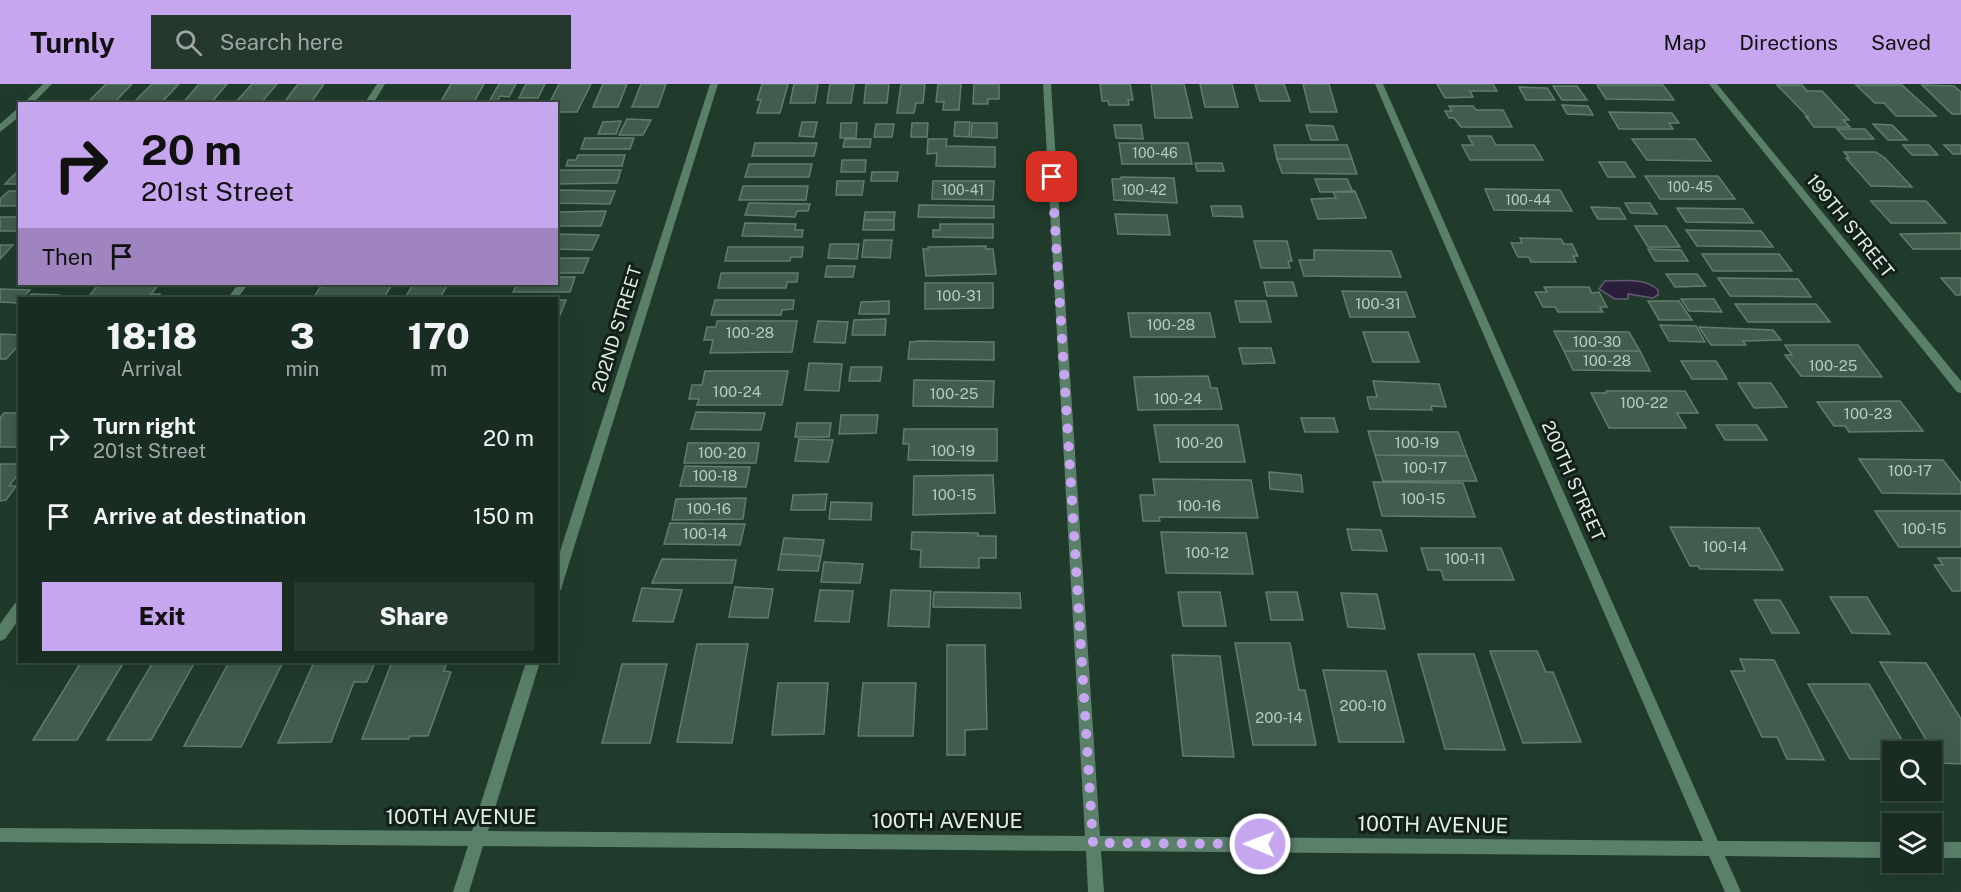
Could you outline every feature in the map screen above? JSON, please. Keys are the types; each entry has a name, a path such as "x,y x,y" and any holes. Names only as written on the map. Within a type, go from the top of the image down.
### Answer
{"street":[{"path":"29,102 48,84"},
{"path":"369,102 381,84"},
{"name":"202ND STREET","path":"558,580 714,84"},
{"path":"1047,84 1096,892"},
{"name":"200TH STREET","path":"1379,84 1733,892"},
{"name":"199TH STREET","path":"1713,84 1961,389"},
{"path":"0,129 18,113"},
{"path":"0,635 18,610"},
{"path":"461,892 533,663"},
{"name":"100TH AVENUE","path":"0,835 1882,850"},
{"path":"1942,850 1961,850"}],"shaded area":[{"path":"1605,281 1640,281 1653,286 1658,290 1658,295 1653,298 1628,294 1628,299 1615,299 1599,289"}],"building":[{"path":"106,84 132,84 115,102 88,102"},
{"path":"152,84 179,84 162,102 134,102"},
{"path":"199,84 227,84 212,102 184,102"},
{"path":"252,84 277,84 262,102 236,102"},
{"path":"298,84 324,84 311,102 284,102"},
{"path":"451,84 484,84 474,102 441,101"},
{"path":"499,84 516,84 509,97 500,96 497,102 489,102"},
{"path":"526,84 545,84 538,98 519,98"},
{"path":"559,84 591,84 577,112 558,112 558,102 550,102"},
{"path":"603,84 627,84 618,107 593,107"},
{"path":"641,84 666,84 658,107 632,107"},
{"path":"762,84 788,84 780,113 757,113 761,100 757,100"},
{"path":"794,84 818,84 815,103 790,103"},
{"path":"830,84 854,84 851,103 827,103"},
{"path":"866,84 889,84 887,103 864,103"},
{"path":"901,84 925,84 923,103 916,103 914,113 897,113"},
{"path":"938,84 961,84 959,110 943,110 944,102 936,102"},
{"path":"974,84 999,84 999,99 988,99 988,104 973,104"},
{"path":"1100,84 1130,84 1133,100 1128,100 1129,105 1109,105 1108,101 1102,101"},
{"path":"1151,84 1184,84 1192,118 1155,118"},
{"path":"1200,84 1232,84 1238,107 1205,107"},
{"path":"1255,84 1284,84 1290,101 1260,101"},
{"path":"1303,84 1329,84 1337,112 1310,112"},
{"path":"1437,84 1493,84 1497,91 1470,91 1473,97 1445,98"},
{"path":"1597,85 1663,85 1674,100 1606,99"},
{"path":"1777,85 1802,85 1807,91 1822,91 1849,120 1843,120 1850,127 1814,127 1806,117 1809,118"},
{"path":"1856,85 1902,85 1936,116 1896,116 1884,103 1875,103"},
{"path":"1922,85 1954,86 1961,92 1961,114 1952,114"},
{"path":"1553,86 1577,86 1587,100 1562,100"},
{"path":"1519,87 1547,88 1555,100 1526,100"},
{"path":"1562,105 1588,106 1593,115 1567,114"},
{"path":"1449,106 1473,106 1476,110 1503,110 1512,127 1461,127 1454,118 1449,118 1445,111 1452,111"},
{"path":"1609,112 1672,113 1679,123 1669,123 1673,129 1619,129"},
{"path":"627,119 651,120 643,135 619,135"},
{"path":"621,121 616,134 598,134 603,122"},
{"path":"802,122 817,122 814,137 799,136"},
{"path":"955,122 970,122 969,137 954,136"},
{"path":"841,123 857,123 856,138 840,138"},
{"path":"912,123 928,123 927,137 911,137"},
{"path":"972,123 997,123 997,138 971,137"},
{"path":"876,124 894,124 892,137 874,137"},
{"path":"1873,124 1892,125 1907,140 1888,140"},
{"path":"1114,125 1141,125 1143,139 1116,138"},
{"path":"1306,125 1333,126 1338,140 1311,140"},
{"path":"1837,129 1865,129 1874,139 1846,139"},
{"path":"1468,136 1491,136 1496,145 1534,145 1543,160 1470,160 1462,145 1473,145"},
{"path":"585,138 634,138 630,149 581,149"},
{"path":"845,139 871,139 870,147 843,147"},
{"path":"928,139 947,139 946,146 995,147 995,167 936,166 937,153 927,154"},
{"path":"1632,139 1695,139 1711,161 1647,160"},
{"path":"755,143 817,143 814,156 752,156"},
{"path":"1119,143 1188,143 1192,164 1122,164"},
{"path":"1274,145 1347,145 1352,159 1277,159"},
{"path":"1903,145 1929,145 1938,155 1912,155"},
{"path":"1944,145 1961,145 1961,154 1953,154"},
{"path":"1844,152 1876,152 1885,158 1912,187 1871,186 1846,158 1849,158"},
{"path":"578,155 625,155 622,166 566,166 568,160 576,160"},
{"path":"1277,159 1352,159 1357,174 1282,173"},
{"path":"842,160 866,160 865,172 841,172"},
{"path":"1599,162 1625,162 1635,177 1608,177"},
{"path":"1195,163 1222,163 1224,171 1197,171"},
{"path":"749,164 812,164 809,177 745,177"},
{"path":"558,170 621,170 617,183 558,184"},
{"path":"18,171 18,184 5,184"},
{"path":"872,172 898,172 897,181 871,181"},
{"path":"1645,176 1718,176 1735,199 1660,199"},
{"path":"1121,177 1174,178 1177,203 1114,200 1112,179 1121,179"},
{"path":"1315,179 1347,179 1353,192 1320,192"},
{"path":"837,181 864,181 862,195 836,195"},
{"path":"933,181 994,181 993,200 932,199"},
{"path":"743,186 808,186 806,200 739,200"},
{"path":"1485,189 1560,190 1572,211 1494,210"},
{"path":"558,190 615,191 610,204 558,203"},
{"path":"9,191 18,191 18,206 0,206 0,199"},
{"path":"1355,191 1366,218 1318,219 1311,199 1336,198 1333,192"},
{"path":"1871,201 1926,201 1946,223 1891,223"},
{"path":"749,203 810,204 808,211 797,211 795,217 745,215"},
{"path":"1625,203 1650,203 1657,214 1631,213"},
{"path":"919,205 994,206 994,218 918,217"},
{"path":"1211,206 1241,206 1243,217 1213,216"},
{"path":"1591,207 1619,208 1626,219 1598,219"},
{"path":"1677,208 1743,209 1753,223 1686,222"},
{"path":"606,211 601,226 558,226 558,212"},
{"path":"865,212 895,212 894,220 864,220"},
{"path":"1115,214 1167,215 1170,235 1118,234"},
{"path":"0,217 18,217 18,231 0,231"},
{"path":"864,220 894,220 894,230 863,230"},
{"path":"745,223 796,224 795,230 803,230 802,237 742,236"},
{"path":"940,224 993,224 993,238 933,237 933,230 940,230"},
{"path":"1635,226 1666,226 1680,247 1648,247"},
{"path":"1686,230 1761,231 1773,247 1697,246"},
{"path":"1961,233 1961,249 1913,249 1900,234"},
{"path":"558,234 599,235 592,250 558,249"},
{"path":"1520,238 1561,239 1564,244 1572,244 1578,256 1573,256 1576,262 1531,262 1529,257 1518,257 1511,243 1522,243"},
{"path":"864,240 892,240 890,258 862,257"},
{"path":"1254,241 1287,241 1292,261 1288,261 1290,268 1261,268"},
{"path":"830,244 859,244 857,259 828,258"},
{"path":"0,245 13,245 0,259"},
{"path":"986,246 986,249 993,249 996,274 926,276 923,249"},
{"path":"728,247 803,247 802,257 791,257 790,261 725,261"},
{"path":"1648,249 1681,250 1688,261 1655,261"},
{"path":"1314,250 1391,251 1401,277 1304,276 1299,260 1314,260"},
{"path":"1702,254 1779,254 1792,271 1713,271"},
{"path":"558,258 589,258 583,273 558,273"},
{"path":"827,266 855,266 853,277 825,277"},
{"path":"721,273 798,273 797,282 787,282 786,288 718,288"},
{"path":"1666,274 1697,274 1706,286 1675,287"},
{"path":"558,277 575,277 570,292 513,292 516,285 558,285"},
{"path":"1718,278 1798,279 1811,297 1730,296"},
{"path":"1941,278 1961,278 1961,295 1956,295"},
{"path":"1264,282 1293,282 1297,296 1267,296"},
{"path":"925,283 993,283 993,308 925,309"},
{"path":"98,285 158,285 151,294 160,294 157,297 89,296"},
{"path":"322,285 391,286 385,297 314,297"},
{"path":"412,285 447,285 441,297 406,297"},
{"path":"1544,287 1589,287 1592,293 1599,292 1607,307 1600,307 1603,312 1558,312 1555,307 1543,307 1535,292 1547,292"},
{"path":"0,289 30,290 24,297 18,297 18,303 0,302"},
{"path":"1342,291 1406,292 1415,317 1350,317"},
{"path":"31,294 59,295 57,297 28,297"},
{"path":"1681,299 1714,299 1722,312 1689,311"},
{"path":"558,300 566,300 558,315"},
{"path":"715,300 794,300 793,309 782,310 781,315 711,315"},
{"path":"889,301 889,314 859,314 861,302"},
{"path":"1235,301 1266,301 1271,322 1240,322"},
{"path":"1648,301 1679,301 1692,320 1659,320"},
{"path":"1735,304 1816,304 1830,322 1748,322"},
{"path":"1128,313 1210,313 1215,337 1131,337"},
{"path":"886,319 885,335 852,335 854,320"},
{"path":"717,321 797,321 792,352 710,353 713,340 704,340 707,327 716,327"},
{"path":"818,321 848,322 845,343 814,342"},
{"path":"1660,325 1696,326 1705,342 1669,341"},
{"path":"1699,327 1773,330 1781,340 1743,341 1746,345 1711,345"},
{"path":"1554,331 1629,332 1640,351 1564,351"},
{"path":"1363,332 1408,332 1419,362 1373,362"},
{"path":"0,334 18,335 18,346 6,359 0,359"},
{"path":"910,342 994,342 994,360 908,359"},
{"path":"1785,345 1858,345 1882,377 1801,376 1785,355 1792,355"},
{"path":"1239,348 1271,348 1275,363 1243,364"},
{"path":"1564,351 1640,351 1650,371 1573,370"},
{"path":"1681,361 1716,361 1727,379 1692,379"},
{"path":"809,363 842,364 839,391 805,390"},
{"path":"851,367 882,367 880,381 849,381"},
{"path":"705,371 788,371 782,405 697,405 699,399 689,399 692,385 702,385"},
{"path":"1208,376 1211,388 1217,388 1222,409 1138,410 1134,377"},
{"path":"914,380 994,381 993,407 913,406"},
{"path":"1373,381 1439,384 1446,407 1431,406 1432,410 1370,409 1367,397 1377,397"},
{"path":"1738,383 1771,383 1787,407 1754,408"},
{"path":"1606,391 1685,391 1698,413 1677,413 1686,428 1609,428 1591,393 1606,393"},
{"path":"1900,401 1923,431 1849,432 1845,426 1834,426 1817,402"},
{"path":"696,412 765,413 761,430 691,429"},
{"path":"4,413 18,413 18,447 0,447 0,418"},
{"path":"841,415 878,415 876,433 839,434"},
{"path":"1301,418 1334,418 1338,432 1305,432"},
{"path":"797,423 831,423 829,437 795,437"},
{"path":"1154,425 1238,425 1245,462 1160,462"},
{"path":"1716,425 1757,425 1767,440 1725,440"},
{"path":"904,429 997,429 997,461 908,460 909,444 903,444"},
{"path":"1368,431 1458,432 1467,456 1375,455"},
{"path":"799,439 833,440 828,462 795,461"},
{"path":"688,443 759,443 756,463 684,463"},
{"path":"1375,455 1467,456 1477,481 1383,481"},
{"path":"1859,459 1943,460 1961,483 1961,494 1882,493"},
{"path":"0,464 18,464 18,475 9,486 16,486 6,500 0,501"},
{"path":"685,466 750,467 746,487 680,486"},
{"path":"1269,472 1301,475 1303,492 1270,489"},
{"path":"993,475 995,513 913,515 914,476"},
{"path":"1153,479 1251,480 1258,518 1159,517 1160,521 1143,521 1140,495 1155,495"},
{"path":"1373,482 1463,483 1475,517 1382,516"},
{"path":"827,494 825,510 791,510 793,495"},
{"path":"746,498 743,519 672,520 676,499"},
{"path":"831,502 872,503 871,520 829,519"},
{"path":"1875,511 1961,511 1961,547 1899,547"},
{"path":"670,523 745,524 740,545 664,544"},
{"path":"1670,527 1759,528 1783,570 1700,569 1698,566 1690,566"},
{"path":"1347,529 1381,530 1387,551 1352,550"},
{"path":"912,532 978,533 978,536 996,536 996,558 979,558 979,568 920,567 921,550 911,549"},
{"path":"1161,532 1246,533 1253,574 1166,573"},
{"path":"784,538 824,540 821,556 781,554"},
{"path":"1421,548 1501,548 1514,580 1444,580 1441,570 1428,570"},
{"path":"781,554 821,556 818,571 778,570"},
{"path":"1938,558 1961,558 1961,591 1952,591 1934,565 1943,565"},
{"path":"662,559 736,560 732,583 652,583"},
{"path":"824,562 863,564 860,583 821,582"},
{"path":"735,587 773,589 768,618 729,617"},
{"path":"642,588 682,590 673,622 633,621"},
{"path":"820,590 853,591 849,622 815,621"},
{"path":"891,590 931,591 929,627 888,626"},
{"path":"934,592 1020,593 1021,608 933,607"},
{"path":"1178,592 1220,592 1226,626 1183,626"},
{"path":"1266,592 1297,592 1303,620 1271,620"},
{"path":"1341,593 1377,594 1385,629 1348,627"},
{"path":"1830,597 1867,597 1890,634 1852,633"},
{"path":"1754,600 1780,600 1799,633 1772,633"},
{"path":"1235,643 1290,643 1299,690 1305,690 1316,745 1253,745"},
{"path":"697,644 748,644 732,743 677,742"},
{"path":"947,645 985,645 987,729 965,730 965,755 947,755"},
{"path":"1490,651 1537,651 1546,672 1553,672 1581,742 1523,743"},
{"path":"1418,654 1474,654 1505,750 1445,749"},
{"path":"1172,655 1220,656 1234,757 1183,756"},
{"path":"1740,659 1774,660 1824,760 1787,759 1777,737 1762,737 1731,671 1745,671"},
{"path":"1880,662 1926,663 1961,719 1961,764 1942,763 1942,741 1927,741"},
{"path":"80,663 123,663 77,740 33,740"},
{"path":"152,663 194,663 151,740 107,740"},
{"path":"228,663 283,663 241,747 184,746"},
{"path":"314,663 375,663 367,682 354,682 331,742 278,743"},
{"path":"392,663 447,663 444,671 451,672 428,736 410,736 409,739 362,739"},
{"path":"622,664 667,664 650,743 602,743"},
{"path":"1323,670 1386,671 1404,742 1339,742"},
{"path":"778,683 828,683 824,734 772,735"},
{"path":"863,683 916,683 913,736 858,736"},
{"path":"1808,684 1869,684 1903,741 1882,741 1882,759 1850,759"}],"route":[{"path":"1052,177 1093,843 1260,844"}]}
